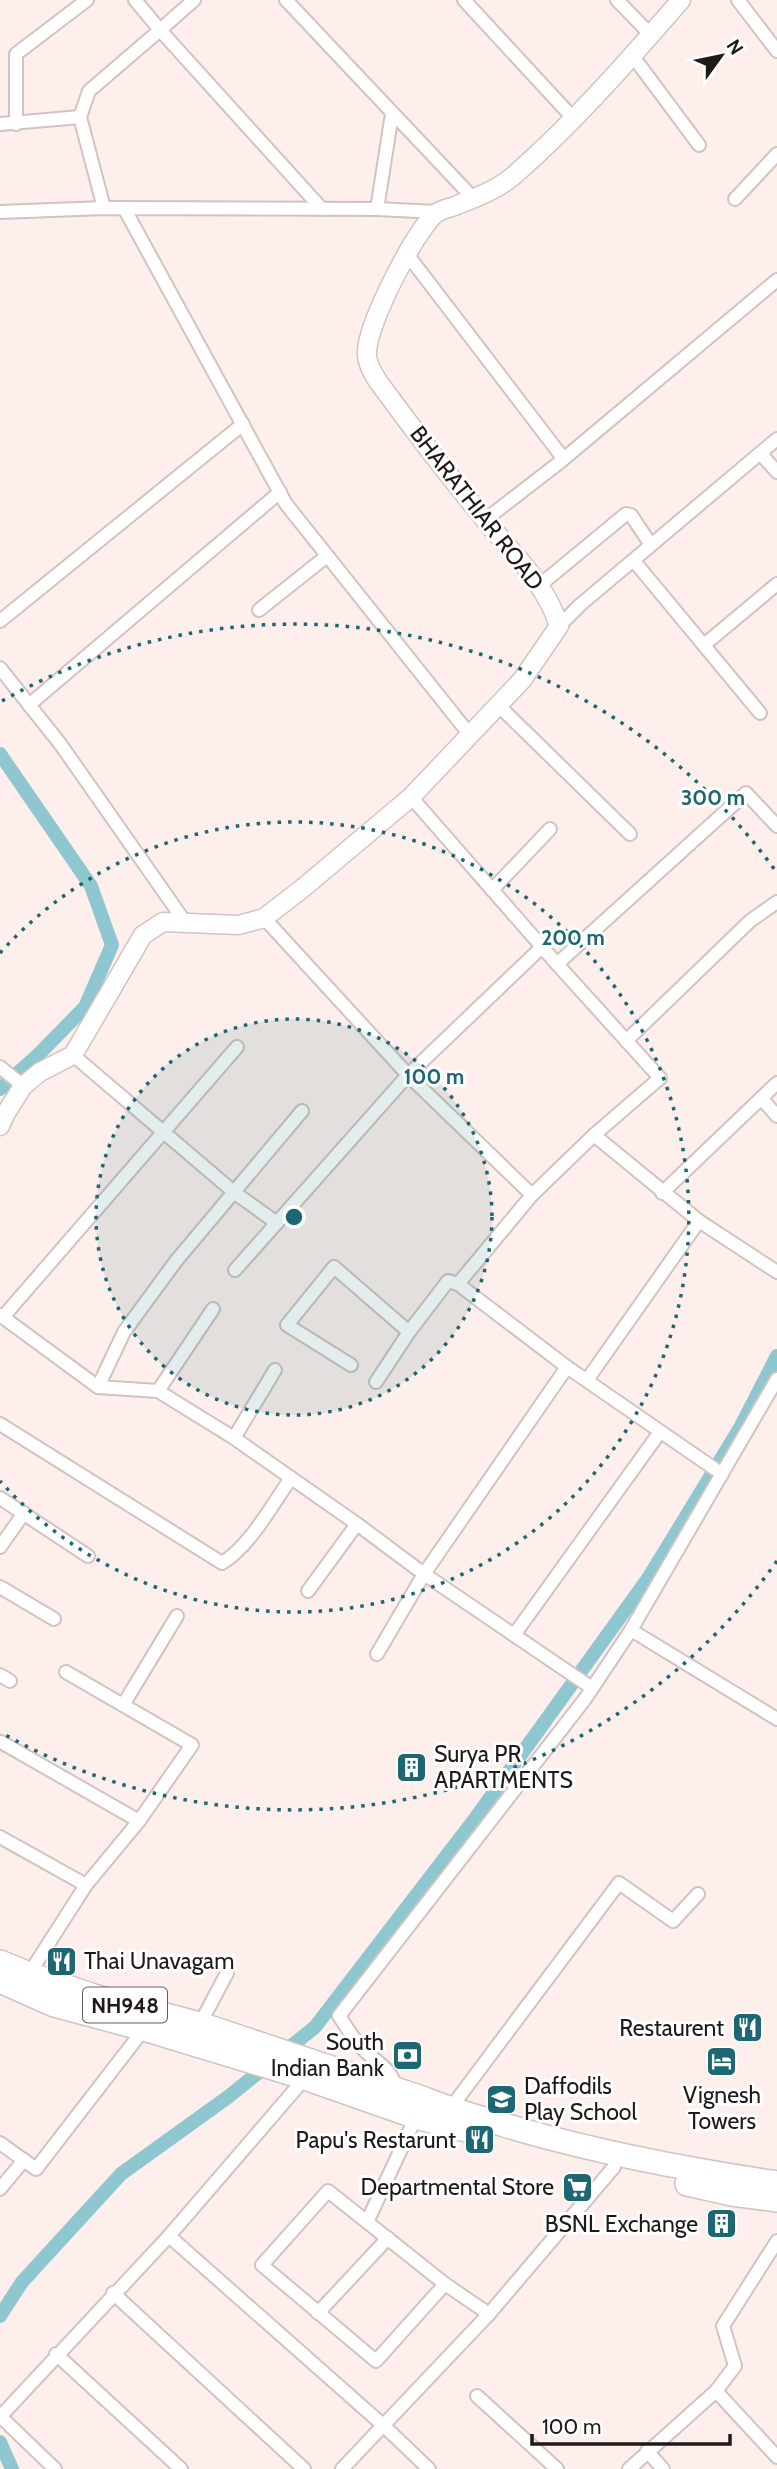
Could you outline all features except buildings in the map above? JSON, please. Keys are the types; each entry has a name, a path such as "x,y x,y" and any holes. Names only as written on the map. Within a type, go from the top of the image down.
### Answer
{"highway":[{"name":"NH948","path":"0,1962 94,1996 200,2024 243,2049 416,2117 614,2167 732,2194 777,2200"},
{"name":"NH948","path":"0,1981 54,2005 144,2029 243,2049"},
{"name":"NH948","path":"306,2073 397,2091 450,2109 640,2160 777,2183"}],"main road":[{"path":"437,212 486,194 510,179 573,118 681,0"},
{"name":"BHARATHIAR ROAD","path":"437,212 421,230 407,254 377,315 366,351 368,365 485,520 540,585 553,607 559,626"},
{"path":"0,1126 23,1086 40,1072 73,1055 144,934 163,922 239,925 264,918 411,797 522,680 559,626"}],"street":[{"path":"16,124 16,54 87,0"},
{"path":"135,0 159,30 322,209"},
{"path":"104,208 80,117 89,92 194,0"},
{"path":"286,0 473,198"},
{"path":"464,0 573,118"},
{"path":"617,0 651,35"},
{"path":"738,0 777,51"},
{"path":"632,55 699,145"},
{"path":"377,209 392,114"},
{"path":"0,124 80,117"},
{"path":"735,199 777,154"},
{"path":"124,208 286,505 470,735"},
{"path":"0,212 124,208 377,209 437,212"},
{"path":"407,254 563,458"},
{"path":"485,520 777,280"},
{"path":"0,621 243,424"},
{"path":"559,626 580,605 777,439"},
{"path":"761,454 777,472"},
{"path":"29,705 280,492"},
{"path":"540,585 626,513 631,515 651,545"},
{"path":"259,610 327,556"},
{"path":"634,561 760,713"},
{"path":"704,645 777,584"},
{"path":"0,668 61,745 185,922"},
{"path":"498,705 630,834"},
{"path":"557,964 746,793 777,826"},
{"path":"411,797 660,1078 594,1135 532,1195 458,1284"},
{"path":"492,890 550,829"},
{"path":"626,1041 750,921 777,902"},
{"path":"264,918 408,1075 532,1195"},
{"path":"235,1270 408,1075 542,947"},
{"path":"237,1047 1,1316 97,1387 158,1391 234,1438 424,1574 591,1688"},
{"path":"73,1055 234,1193 277,1223"},
{"path":"0,1067 23,1086"},
{"path":"662,1193 777,1083"},
{"path":"761,1098 777,1116"},
{"path":"97,1387 124,1332 176,1261 302,1111"},
{"path":"594,1135 699,1221 777,1272"},
{"path":"587,1380 699,1221"},
{"path":"351,1365 288,1325 334,1267 409,1332"},
{"path":"376,1382 409,1332 448,1281 458,1284 567,1367 722,1474"},
{"path":"158,1391 213,1310"},
{"path":"377,1654 424,1574 567,1367"},
{"path":"234,1438 275,1370"},
{"path":"397,2091 386,2067 362,2048 339,2015 591,1688 631,1630 777,1379"},
{"path":"0,1424 222,1563 234,1556 243,1546 291,1478"},
{"path":"514,1635 660,1432"},
{"path":"0,1498 88,1556"},
{"path":"0,1547 24,1513"},
{"path":"308,1591 357,1524"},
{"path":"0,1587 54,1619"},
{"path":"123,1705 177,1616"},
{"path":"631,1630 777,1719"},
{"path":"29,1974 86,1885 139,1821 192,1745 66,1672"},
{"path":"1,1742 139,1821"},
{"path":"0,1837 86,1885"},
{"path":"450,2109 619,1883 673,1921 698,1894"},
{"path":"200,2024 227,1973"},
{"path":"0,2143 36,2169 144,2029"},
{"path":"55,2469 0,2416 169,2236 306,2073"},
{"path":"367,2221 416,2117"},
{"path":"0,2189 24,2160"},
{"path":"342,2469 489,2314 614,2167"},
{"path":"445,2284 376,2361 262,2265 328,2191 445,2284 489,2314"},
{"path":"169,2236 429,2469"},
{"path":"318,2313 388,2238"},
{"path":"629,2469 716,2391 735,2366 723,2326 775,2247"},
{"path":"113,2293 304,2469"},
{"path":"56,2354 181,2469"},
{"path":"716,2391 777,2458"},
{"path":"477,2396 557,2469"},
{"path":"647,2451 663,2469"}],"waterway":[{"path":"0,754 91,886 112,945 85,1007 0,1089"},
{"path":"0,2316 22,2282 121,2174 228,2097 315,2027 474,1820 649,1577 740,1428 777,1356"},
{"path":"0,2442 12,2469"}],"place":[{"name":"Surya PR APARTMENTS","path":"411,1767"},
{"name":"Thai Unavagam","path":"61,1961"},
{"name":"Restaurent","path":"747,2028"},
{"name":"South Indian Bank","path":"407,2055"},
{"name":"Vignesh Towers","path":"722,2061"},
{"name":"Daffodils Play School","path":"501,2099"},
{"name":"Papu's Restarunt","path":"479,2140"},
{"name":"Departmental Store","path":"577,2187"},
{"name":"BSNL Exchange","path":"721,2224"}]}
